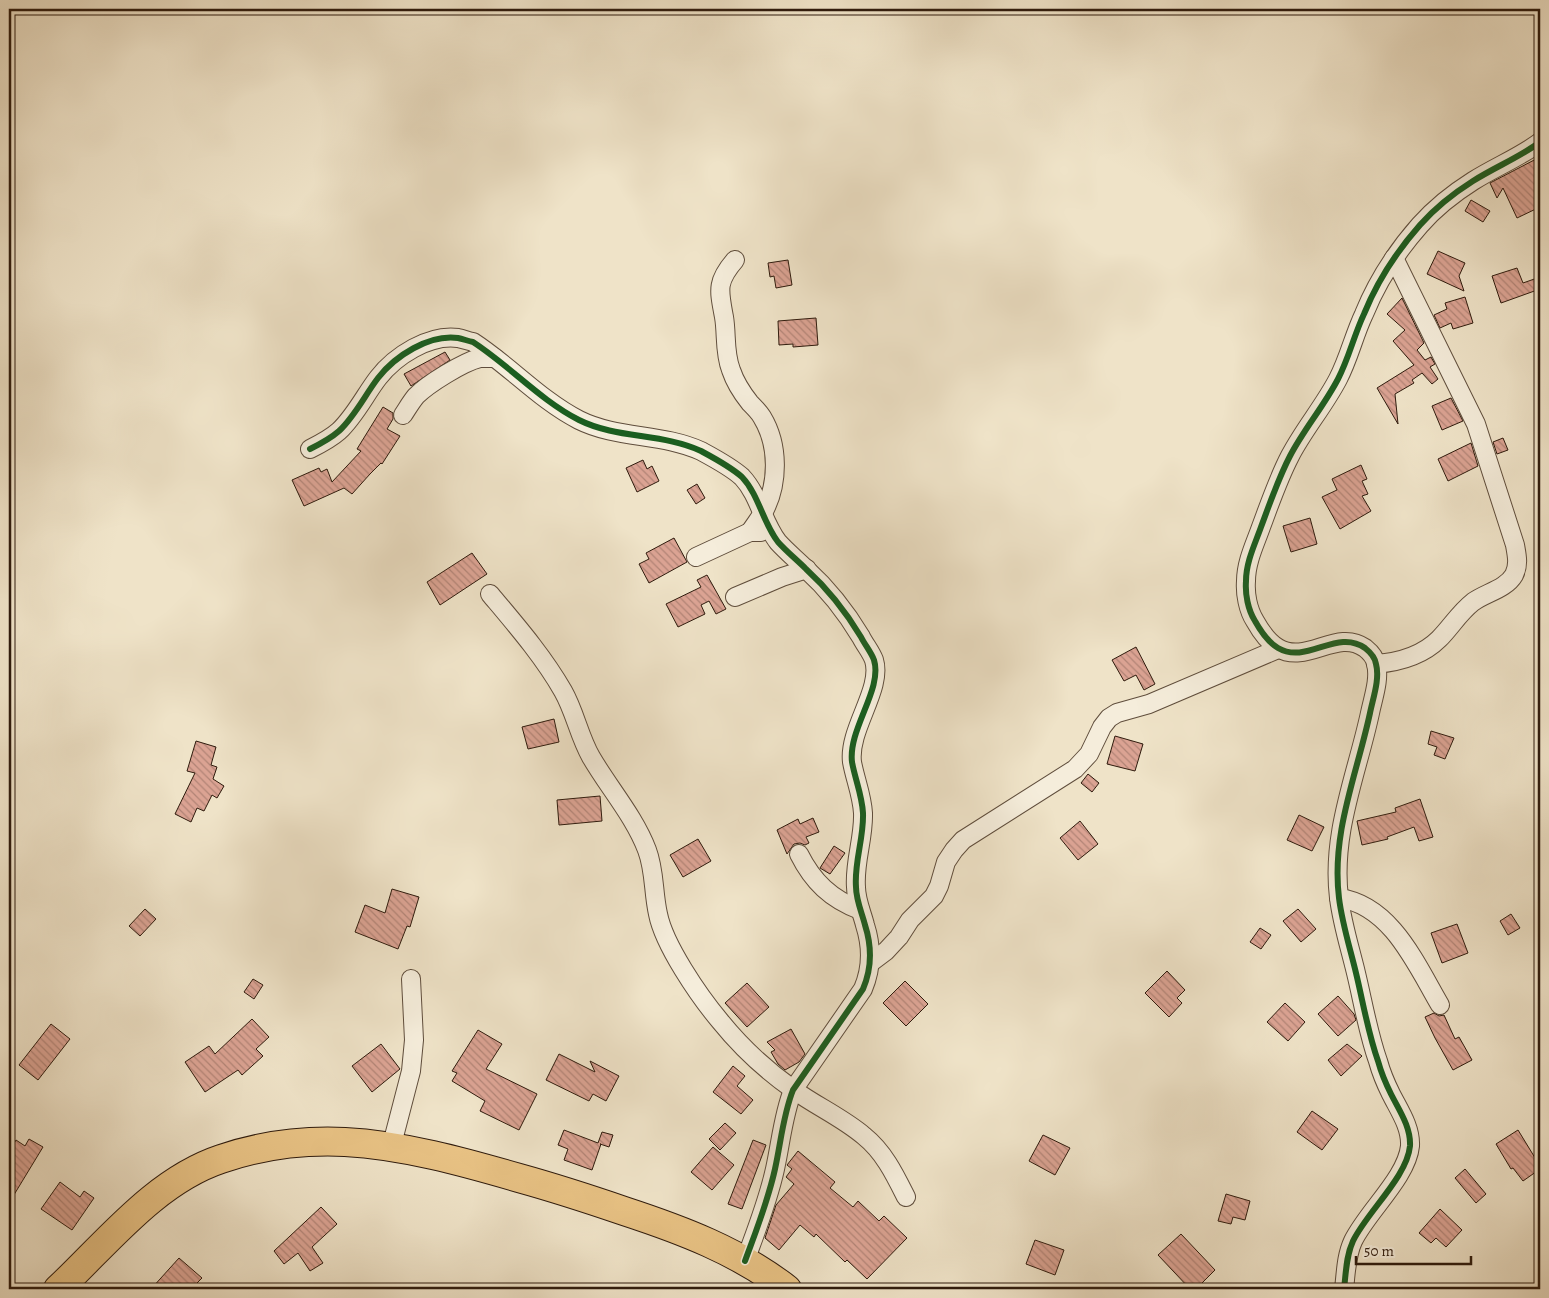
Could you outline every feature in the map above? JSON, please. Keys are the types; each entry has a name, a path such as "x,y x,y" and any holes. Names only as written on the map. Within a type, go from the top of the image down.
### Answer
{"main road":[{"path":"58,1289 152,1198 188,1174 220,1160 258,1148 299,1142 346,1142 391,1148 472,1164 565,1191 702,1238 745,1261 787,1289"}],"street":[{"path":"1344,1289 1348,1257 1354,1240 1401,1170 1408,1157 1410,1142 1408,1128 1388,1089 1378,1062 1349,948 1339,898 1338,852 1341,823 1377,680 1376,664 1370,651 1357,642 1342,641 1302,652 1278,648 1264,635 1253,618 1247,600 1246,580 1249,560 1276,485 1305,430 1324,404 1339,376 1378,283 1394,258 1420,225 1446,200 1474,180 1540,142"},
{"path":"1376,664 1402,660 1425,650 1439,640 1466,608 1476,600 1506,584 1513,576 1517,566 1515,545 1476,424 1394,258"},
{"path":"735,260 724,272 720,287 726,350 730,368 738,386 761,415 770,431 774,448 771,494 763,513 750,532"},
{"path":"310,449 325,442 338,432 350,419 379,376 392,363 407,352 432,341 458,338 473,342 555,405 580,420 618,433 679,443 700,451 720,462 742,477 753,494 776,540"},
{"path":"403,416 410,403 418,395 454,370 480,358 495,358"},
{"path":"696,557 750,532 759,531 769,534 831,594 851,621 874,661 875,672 873,684 852,746 852,761 863,813 862,832 855,870 856,890 866,927 870,963 868,976 863,989 793,1090 787,1105 775,1169 762,1216 745,1261"},
{"path":"735,597 782,577 807,569"},
{"path":"490,594 535,650 562,690 592,758 638,830 647,850 653,871 658,914 664,933 691,980 726,1027 754,1058 793,1090 864,1136 881,1154 895,1175 906,1198"},
{"path":"870,963 886,951 899,937 910,920 934,896 946,862 963,840 1075,769 1089,754 1108,718 1117,713 1149,704 1278,648"},
{"path":"799,854 813,879 823,889 834,898 860,910"},
{"path":"1339,898 1363,904 1388,925 1413,958 1440,1005"},
{"path":"391,1148 411,1071 414,1040 411,979"}],"building":[{"path":"1540,157 1540,207 1517,218 1503,188 1497,198 1490,183"},
{"path":"1471,200 1490,211 1483,222 1465,211"},
{"path":"1438,251 1465,263 1459,276 1464,291 1427,274"},
{"path":"788,260 792,285 776,288 774,276 770,277 768,263"},
{"path":"1517,268 1523,283 1540,277 1540,289 1501,303 1492,276"},
{"path":"1465,297 1473,323 1453,329 1451,323 1440,328 1434,315 1447,309 1445,303"},
{"path":"1402,298 1424,343 1417,350 1425,360 1431,357 1435,364 1430,367 1438,379 1432,384 1422,373 1412,380 1414,383 1395,394 1398,424 1377,388 1414,365 1393,341 1405,330 1387,314"},
{"path":"816,318 818,345 793,347 793,344 779,345 778,321"},
{"path":"445,352 450,360 411,386 404,374"},
{"path":"1451,398 1463,421 1442,430 1432,406"},
{"path":"383,407 393,413 393,419 387,429 400,436 382,464 352,494 344,488 304,506 292,480 319,468 321,472 327,469 332,482 361,451 357,449"},
{"path":"1503,438 1508,450 1497,454 1493,442"},
{"path":"1471,443 1478,466 1448,481 1438,459"},
{"path":"643,460 647,469 652,466 659,481 637,492 626,468"},
{"path":"1361,465 1367,479 1362,481 1368,494 1362,496 1371,511 1340,529 1322,497 1337,490 1332,479"},
{"path":"697,484 705,498 696,504 687,490"},
{"path":"1310,518 1317,544 1291,552 1283,526"},
{"path":"674,538 687,562 649,583 639,564 649,559 646,553"},
{"path":"472,553 487,574 440,605 427,582"},
{"path":"707,575 726,609 716,614 709,601 701,605 705,614 678,627 666,604 701,587 697,580"},
{"path":"1136,647 1155,684 1144,690 1136,675 1124,681 1112,660"},
{"path":"554,719 559,742 528,749 522,727"},
{"path":"1431,731 1454,738 1445,759 1434,755 1437,747 1428,744"},
{"path":"1115,736 1143,744 1135,771 1107,764"},
{"path":"196,741 216,747 211,765 217,767 213,779 224,786 217,798 212,795 204,811 197,808 191,822 175,814 195,773 187,771"},
{"path":"1088,774 1099,783 1092,792 1081,783"},
{"path":"600,796 602,821 559,825 557,800"},
{"path":"1420,799 1433,837 1419,841 1414,827 1387,837 1388,839 1362,845 1357,821 1396,812 1395,808"},
{"path":"1299,815 1324,827 1312,851 1287,840"},
{"path":"813,818 819,832 806,837 809,843 805,845 800,843 794,844 787,854 777,830 798,819 800,824"},
{"path":"1080,821 1098,844 1078,860 1060,838"},
{"path":"698,839 711,861 683,877 670,855"},
{"path":"834,846 845,853 830,874 820,868"},
{"path":"392,889 419,897 410,927 407,926 398,949 355,932 365,905 385,913"},
{"path":"145,909 156,919 140,936 129,926"},
{"path":"1298,909 1316,929 1301,942 1283,921"},
{"path":"1511,914 1520,928 1508,935 1500,921"},
{"path":"1457,924 1468,953 1442,963 1431,933"},
{"path":"1260,928 1271,935 1261,949 1250,942"},
{"path":"1167,971 1185,990 1177,998 1182,1003 1169,1017 1145,993"},
{"path":"253,979 263,985 254,999 244,992"},
{"path":"905,981 928,1004 906,1026 883,1003"},
{"path":"747,983 769,1007 747,1027 725,1003"},
{"path":"1338,996 1354,1014 1356,1020 1338,1036 1318,1014"},
{"path":"1285,1003 1305,1022 1288,1041 1267,1022"},
{"path":"1434,1013 1439,1016 1444,1015 1455,1039 1459,1037 1472,1060 1453,1070 1425,1017"},
{"path":"252,1019 269,1037 256,1049 263,1056 242,1075 238,1070 205,1092 185,1062 209,1046 215,1054"},
{"path":"51,1024 70,1039 38,1080 19,1065"},
{"path":"791,1029 805,1054 799,1062 785,1070 778,1064 771,1052 775,1050 767,1042"},
{"path":"478,1030 502,1044 486,1069 537,1094 519,1130 480,1111 485,1101 452,1081 457,1073 452,1071"},
{"path":"381,1044 400,1069 372,1092 352,1066"},
{"path":"1347,1044 1362,1056 1341,1076 1328,1060"},
{"path":"559,1054 595,1072 590,1061 619,1076 606,1101 593,1094 589,1101 546,1080"},
{"path":"733,1066 745,1076 737,1086 753,1100 741,1114 713,1092"},
{"path":"1312,1111 1338,1129 1322,1150 1297,1132"},
{"path":"725,1123 736,1133 720,1150 709,1139"},
{"path":"564,1130 598,1143 602,1132 613,1135 609,1147 601,1144 592,1170 564,1160 568,1149 558,1145"},
{"path":"1518,1130 1540,1166 1540,1169 1523,1181 1513,1168 1511,1169 1496,1144"},
{"path":"1043,1135 1070,1148 1055,1175 1029,1161"},
{"path":"29,1139 43,1147 9,1203 9,1152 16,1140 25,1146"},
{"path":"753,1140 766,1145 742,1209 728,1204"},
{"path":"713,1147 734,1165 712,1190 691,1172"},
{"path":"798,1151 835,1182 830,1188 853,1207 858,1201 879,1221 884,1216 907,1238 867,1279 847,1260 845,1262 816,1234 814,1237 800,1225 779,1250 765,1238 776,1205 794,1184 786,1177 792,1169 787,1165"},
{"path":"1465,1169 1486,1194 1476,1203 1455,1178"},
{"path":"60,1182 80,1197 84,1191 94,1198 72,1230 41,1209"},
{"path":"1226,1194 1250,1201 1245,1220 1233,1217 1231,1224 1218,1221"},
{"path":"321,1207 337,1224 312,1247 323,1263 310,1271 298,1253 284,1264 274,1251"},
{"path":"1440,1209 1462,1230 1446,1247 1436,1238 1431,1243 1419,1233"},
{"path":"1181,1234 1215,1270 1196,1289 1190,1289 1158,1255"},
{"path":"1035,1240 1064,1250 1055,1275 1026,1264"},
{"path":"179,1258 202,1278 191,1289 151,1289"}],"cycle path":[{"path":"1344,1289 1348,1259 1353,1241 1402,1170 1410,1146 1407,1125 1389,1090 1371,1040 1339,898 1339,850 1342,827 1365,736 1377,682 1377,670 1375,659 1370,653 1365,648 1354,643 1344,642 1300,652 1289,652 1278,648 1262,632 1250,612 1246,591 1246,574 1251,553 1286,465 1338,379 1369,302 1396,256 1412,235 1438,207 1473,181 1540,142"},
{"path":"310,449 329,439 345,425 378,378 403,355 424,343 436,339 458,338 473,342 487,351 551,403 579,420 609,430 686,445 701,451 738,473 753,492 768,526 778,542 836,601 871,654 874,660 874,684 852,749 852,762 863,813 856,868 856,892 869,941 868,973 863,989 793,1090 784,1119 769,1193 745,1261"}]}
